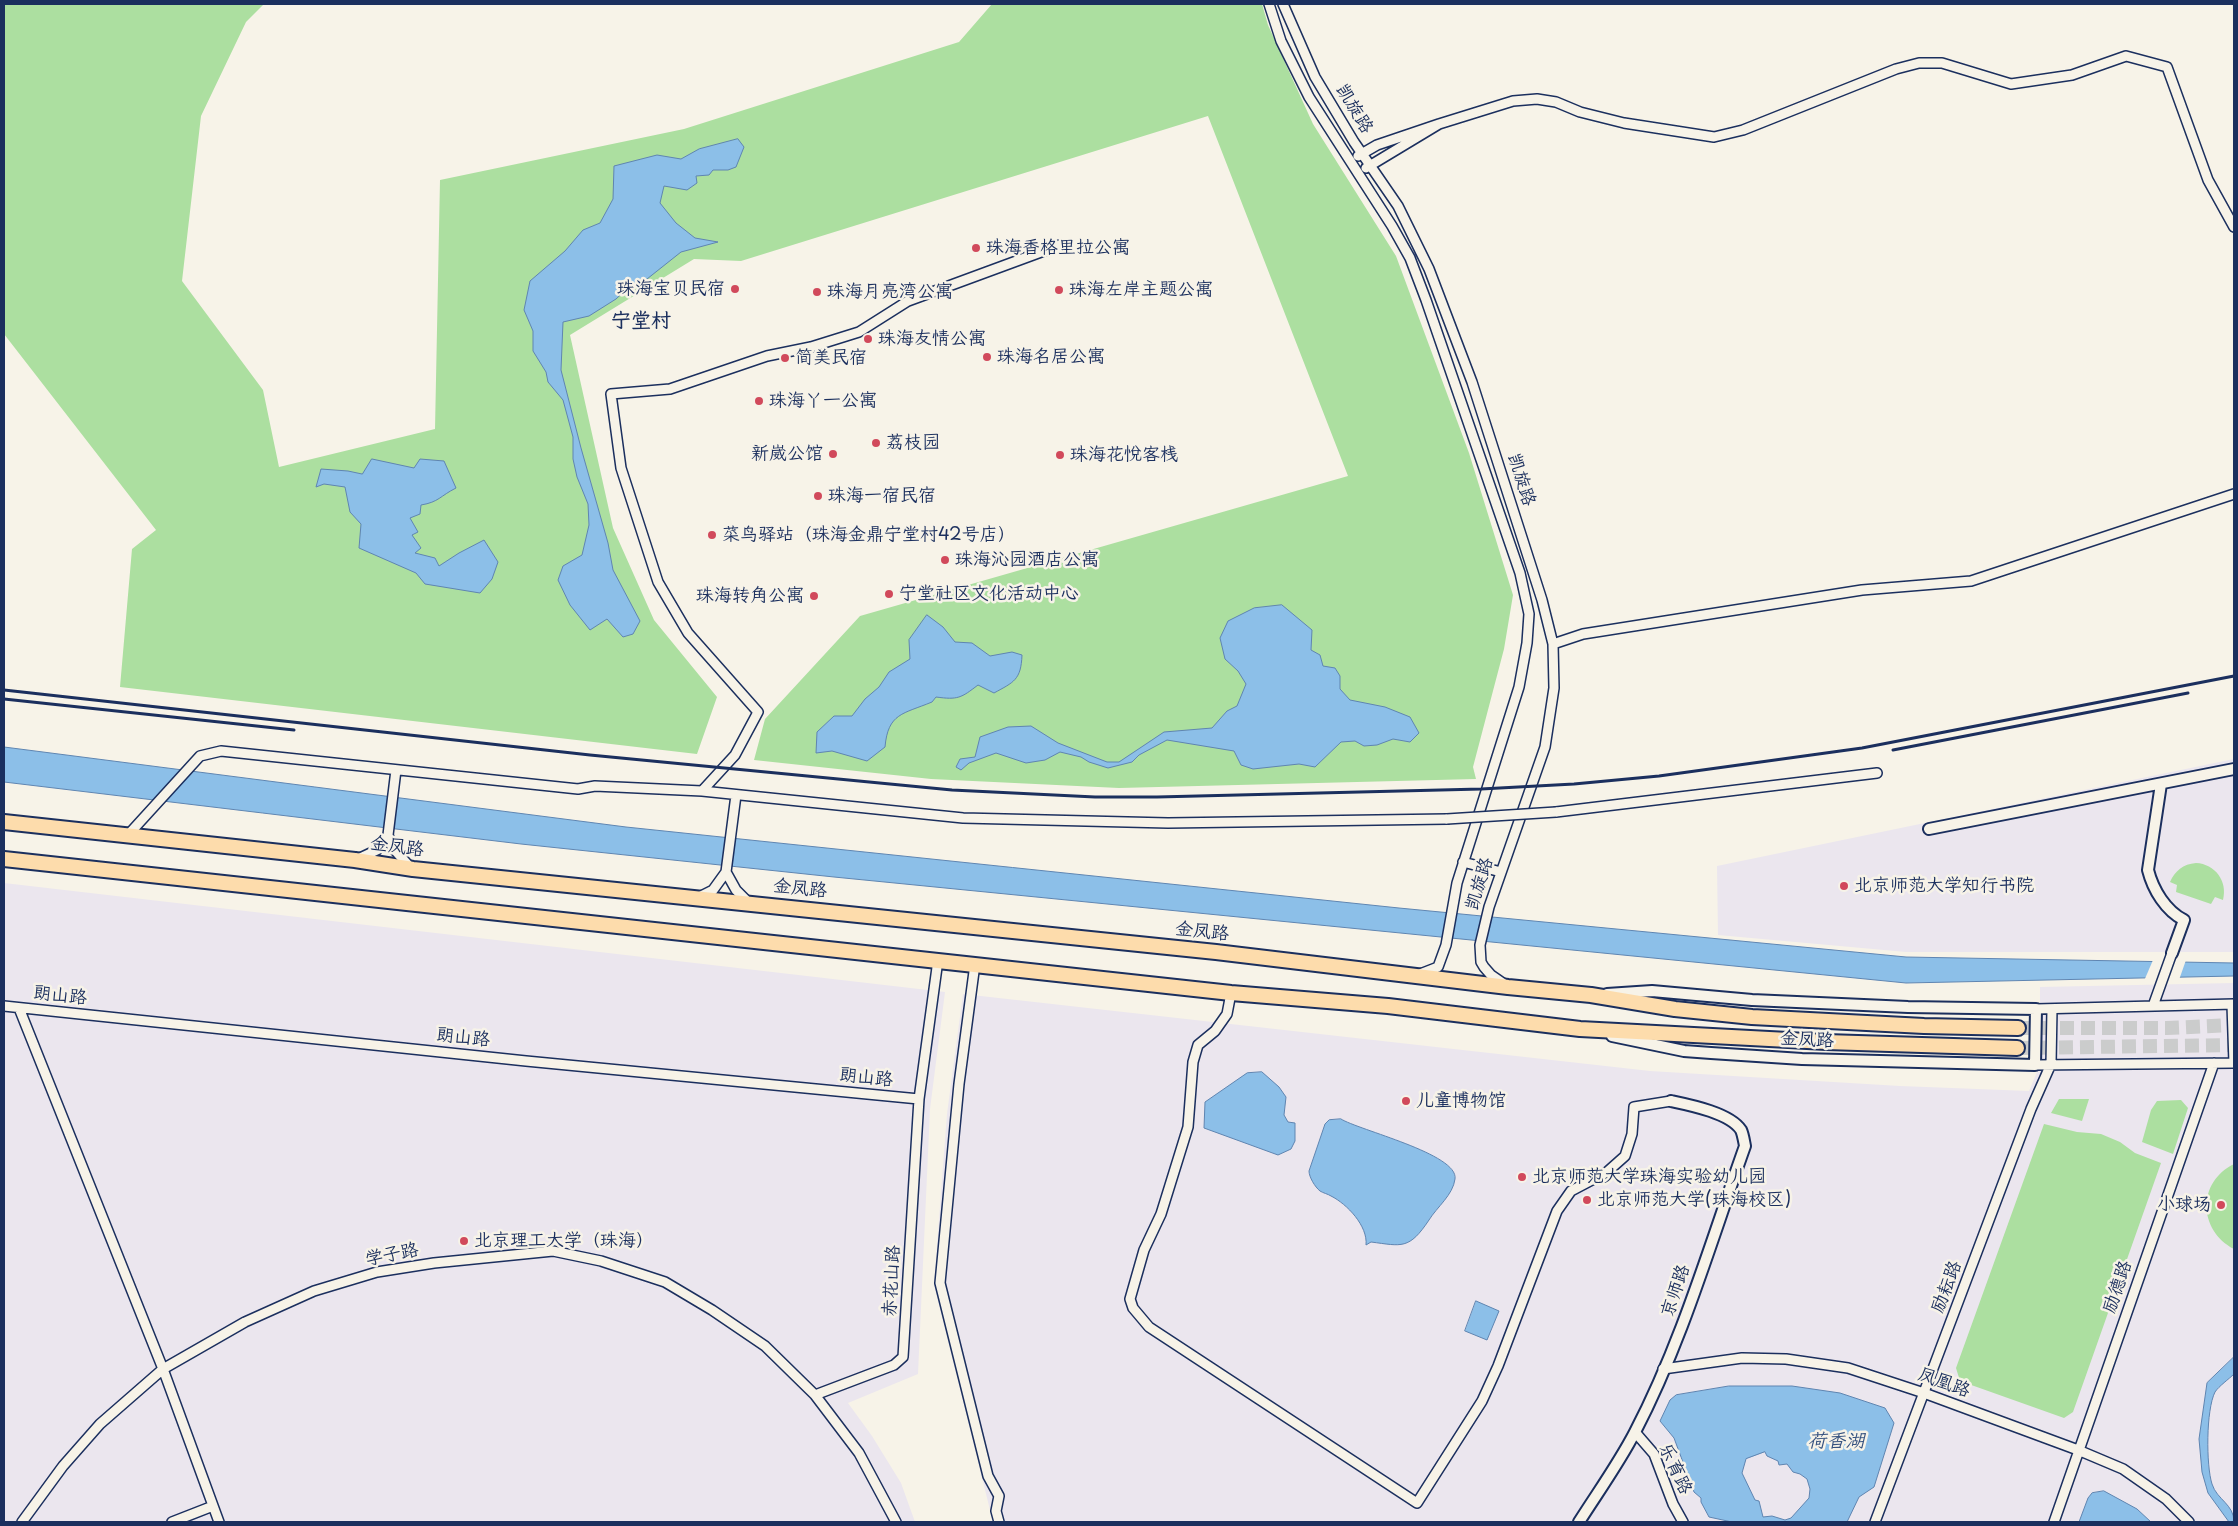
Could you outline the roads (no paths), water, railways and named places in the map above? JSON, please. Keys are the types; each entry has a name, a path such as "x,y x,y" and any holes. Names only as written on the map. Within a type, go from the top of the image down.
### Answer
{"highway":[{"name":"金凤路","path":"4,822 355,860 412,868 1216,952 1508,987 1591,995 1675,1009 1752,1017 2018,1028"},
{"name":"金凤路","path":"4,859 938,960 1231,994 1388,1006 1580,1029 1826,1042 2017,1048"}],"street":[{"name":"凯旋路","path":"1269,4 1281,41 1310,97 1360,172 1410,258 1520,573 1529,614 1527,643 1519,687 1464,862 1452,908 1446,945 1438,966 1429,972 1413,976"},
{"name":"凯旋路","path":"1283,4 1315,77 1362,153 1398,206 1436,287 1472,382 1542,600 1553,644 1554,688 1545,747 1501,872 1480,946 1481,962 1484,967 1491,975 1508,987"},
{"path":"1351,160 1362,153 1404,135 1514,101 1537,99 1556,102 1580,112 1624,123 1714,137 1743,130 1896,69 1919,63 1942,63 2011,84 2072,75 2126,56 2167,67 2208,180 2234,227"},
{"path":"1360,172 1439,124"},
{"path":"702,791 735,755 758,712 688,633 658,582 621,468 611,394 670,389 767,356 811,347 859,332 908,301 1060,245"},
{"path":"1553,644 1583,634 1862,590 1971,581 2234,494"},
{"path":"128,835 200,756 220,751 578,789 595,786 702,791 963,818 1168,823 1447,819 1556,812 1877,773"},
{"path":"1930,829 2234,769"},
{"path":"396,770 388,832 392,847 404,862 412,868"},
{"path":"2152,1006 2184,920 2167,907 2151,880 2148,870 2161,784"},
{"path":"697,898 713,890 726,872 736,795"},
{"path":"355,860 377,850 388,832"},
{"path":"1464,862 1501,872"},
{"path":"726,872 736,890 748,902"},
{"name":"赤花山路","path":"815,1395 894,1365 903,1357 918,1099 938,960"},
{"path":"974,964 958,1094 940,1283 988,1476 999,1496 996,1510 999,1522"},
{"name":"金凤路","path":"1591,995 1652,991 1752,1000 1908,1007 2036,1009"},
{"path":"1231,994 1227,1014 1215,1031 1198,1045 1193,1062 1188,1126 1161,1214 1144,1250 1130,1299 1133,1308 1150,1327 1417,1503 1482,1401 1498,1366 1557,1212 1571,1191 1607,1172 1625,1156 1632,1134 1634,1107 1671,1101"},
{"path":"2233,1004 2234,1063 2035,1065 2036,1009 2233,1004"},
{"name":"朗山路","path":"4,1006 535,1062 918,1099"},
{"path":"20,1008 163,1369 219,1522"},
{"path":"2051,1064 2052,1009"},
{"name":"金凤路","path":"1580,1029 1684,1051 1802,1059 2035,1065"},
{"name":"励德路","path":"2054,1522 2214,1063"},
{"name":"励耘路","path":"1875,1522 2031,1109 2051,1064"},
{"name":"京师路","path":"1579,1522 1635,1432 1663,1369 1680,1328 1745,1146 1742,1131 1732,1121 1695,1106 1671,1101"},
{"name":"学子路","path":"22,1522 63,1466 100,1424 163,1369 244,1322 314,1291 377,1272 434,1263 553,1251 601,1261 665,1282 712,1310 765,1346 815,1395"},
{"name":"凤凰路","path":"1663,1369 1742,1358 1786,1359 1848,1368 1924,1393 2078,1450 2123,1469 2166,1499 2189,1522"},
{"path":"815,1395 858,1453 896,1522"},
{"name":"乐育路","path":"1635,1432 1654,1454 1673,1504 1683,1522"},
{"path":"172,1522 213,1506"}],"water":[{"path":"738,139 744,147 736,167 728,170 713,170 709,175 696,176 697,183 687,190 664,186 660,203 676,223 695,238 718,242 681,252 647,279 630,286 616,299 589,316 563,322 561,370 581,448 608,543 613,570 640,621 633,634 623,637 607,619 590,630 570,605 558,580 563,566 582,555 589,525 588,504 577,477 573,459 573,437 563,400 548,382 546,372 533,351 533,331 524,310 530,281 565,251 583,230 600,223 613,199 614,166 657,155 681,159 699,149"},
{"path":"372,459 414,468 420,459 444,461 456,488 436,500 421,505 420,514 410,518 418,532 412,535 421,548 415,553 435,558 439,566 484,540 498,562 492,579 480,593 425,584 416,573 359,548 361,524 350,512 345,487 324,484 316,487 321,469 362,474"},
{"path":"1282,605 1312,630 1311,650 1320,655 1323,666 1335,668 1340,676 1340,689 1350,700 1385,707 1410,717 1419,733 1410,742 1393,739 1377,745 1364,746 1355,741 1341,742 1315,767 1299,764 1253,769 1241,765 1234,751 1167,740 1139,755 1132,762 1108,768 1089,762 1081,757 1060,752 1045,760 1026,763 996,753 969,763 961,770 956,767 960,759 975,757 980,737 1008,727 1031,726 1058,743 1107,762 1119,762 1164,732 1212,728 1227,711 1237,706 1246,684 1238,671 1225,659 1220,638 1228,621 1254,608"},
{"path":"927,615 943,627 955,642 972,643 990,656 1012,652 1022,655 1018,675 1007,686 994,693 978,685 959,697 936,697 932,702 899,716 890,727 885,747 867,761 832,751 816,753 817,732 834,716 852,716 865,699 879,687 889,672 910,659 909,640"},
{"path":"4,747 626,827 1399,908 1906,957 2234,963 2234,976 1906,983 834,877 521,844 4,782"},
{"path":"1262,1072 1279,1087 1286,1097 1284,1115 1288,1122 1295,1123 1295,1141 1291,1149 1278,1155 1204,1128 1205,1102 1247,1073"},
{"path":"1341,1119 1425,1152 1452,1170 1455,1179 1448,1196 1422,1230 1410,1241 1398,1245 1371,1242 1366,1245 1364,1230 1350,1210 1330,1195 1320,1191 1313,1182 1309,1171 1325,1124 1329,1120"},
{"path":"1476,1301 1499,1311 1487,1340 1465,1331"},
{"path":"2234,1357 2234,1374 2215,1392 2212,1400 2208,1438 2212,1484 2231,1511 2234,1522 2229,1522 2208,1493 2202,1472 2199,1439 2207,1383"},
{"name":"荷香湖","path":"1729,1386 1792,1386 1840,1393 1885,1408 1894,1423 1874,1487 1859,1497 1847,1522 1732,1522 1709,1517 1701,1502 1701,1498 1694,1492 1674,1438 1660,1421 1670,1400 1676,1395","holes":["1765,1452 1767,1456 1778,1461 1779,1465 1787,1464 1793,1472 1807,1479 1810,1489 1809,1498 1791,1518 1785,1520 1772,1516 1763,1517 1759,1501 1755,1500 1742,1473 1746,1459"]},
{"path":"2104,1491 2137,1509 2151,1522 2079,1522 2088,1498 2092,1493"}],"tunnel":[{"path":"2018,1028 2167,1028 2234,1025"},
{"path":"2017,1048 2234,1045"}],"railway":[{"path":"4,690 590,755 952,790 1095,797 1157,797 1481,789 1574,784 1659,776 1862,748 2234,676"},
{"path":"1893,750 2188,693"},
{"path":"4,699 294,730"}],"place":[{"name":"珠海香格里拉公寓","path":"976,248"},
{"name":"珠海宝贝民宿","path":"735,289"},
{"name":"珠海左岸主题公寓","path":"1059,290"},
{"name":"珠海月亮湾公寓","path":"817,292"},
{"name":"珠海友情公寓","path":"868,339"},
{"name":"珠海名居公寓","path":"987,357"},
{"name":"简美民宿","path":"785,358"},
{"name":"珠海丫一公寓","path":"759,401"},
{"name":"荔枝园","path":"876,443"},
{"name":"新崴公馆","path":"833,454"},
{"name":"珠海花悦客栈","path":"1060,455"},
{"name":"珠海一宿民宿","path":"818,496"},
{"name":"菜鸟驿站（珠海金鼎宁堂村42号店）","path":"712,535"},
{"name":"珠海沁园酒店公寓","path":"945,560"},
{"name":"宁堂社区文化活动中心","path":"889,594"},
{"name":"珠海转角公寓","path":"814,596"},
{"name":"北京师范大学知行书院","path":"1844,886"},
{"name":"儿童博物馆","path":"1406,1101"},
{"name":"北京师范大学珠海实验幼儿园","path":"1522,1177"},
{"name":"北京师范大学(珠海校区)","path":"1587,1200"},
{"name":"小球场","path":"2221,1205"},
{"name":"北京理工大学（珠海）","path":"464,1241"}],"district":[{"name":"宁堂村","path":"641,321"}]}
